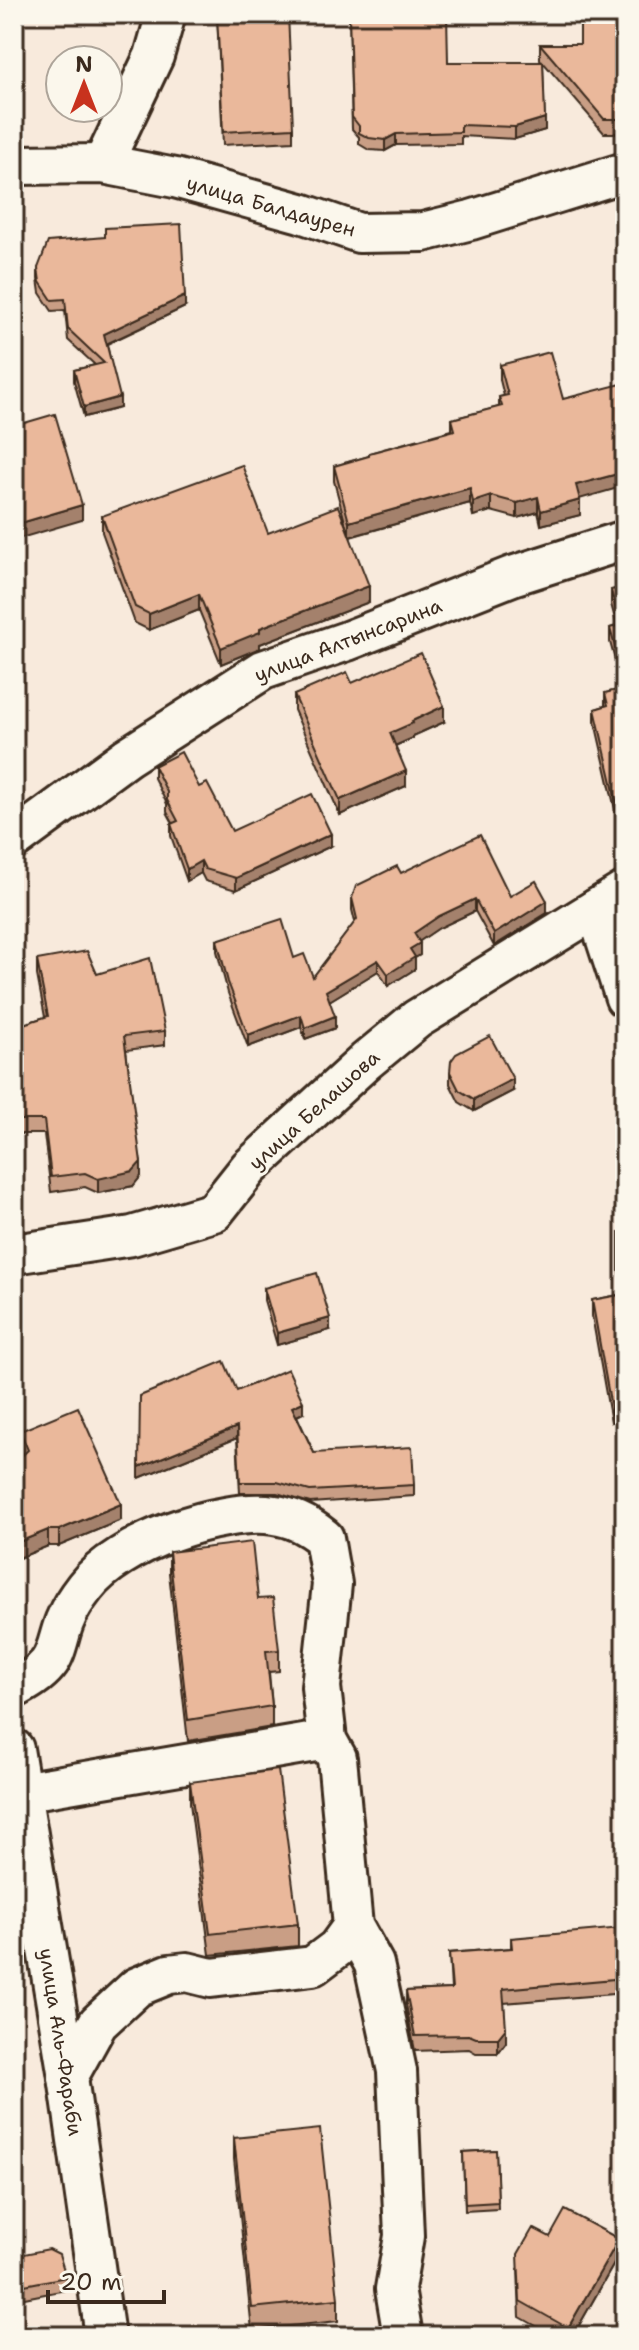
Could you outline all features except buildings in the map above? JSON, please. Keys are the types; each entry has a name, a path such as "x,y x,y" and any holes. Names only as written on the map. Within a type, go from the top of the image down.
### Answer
{"street":[{"path":"103,164 154,56 166,14"},
{"name":"улица Балдаурен","path":"14,165 103,164 175,178 301,213 359,233 423,232 625,172"},
{"name":"улица Алтынсарина","path":"14,840 127,757 263,670 347,641 512,576 625,540"},
{"name":"улица Белашова","path":"14,1254 132,1236 214,1212 249,1168 366,1061 417,1019 611,900 625,998"},
{"path":"14,1689 32,1680 50,1662 66,1617 102,1567 152,1539 217,1519 250,1514 294,1520 324,1538 332,1584 321,1687 327,1740 337,1758 353,1926 374,1964 397,2071 404,2236 395,2289 403,2336"},
{"path":"21,1792 327,1740"},
{"name":"улица Аль-Фараби","path":"14,1749 68,2077 105,2336"},
{"path":"68,2077 98,2023 137,1987 169,1974 187,1972 211,1978 313,1966 337,1948 353,1926"}]}
